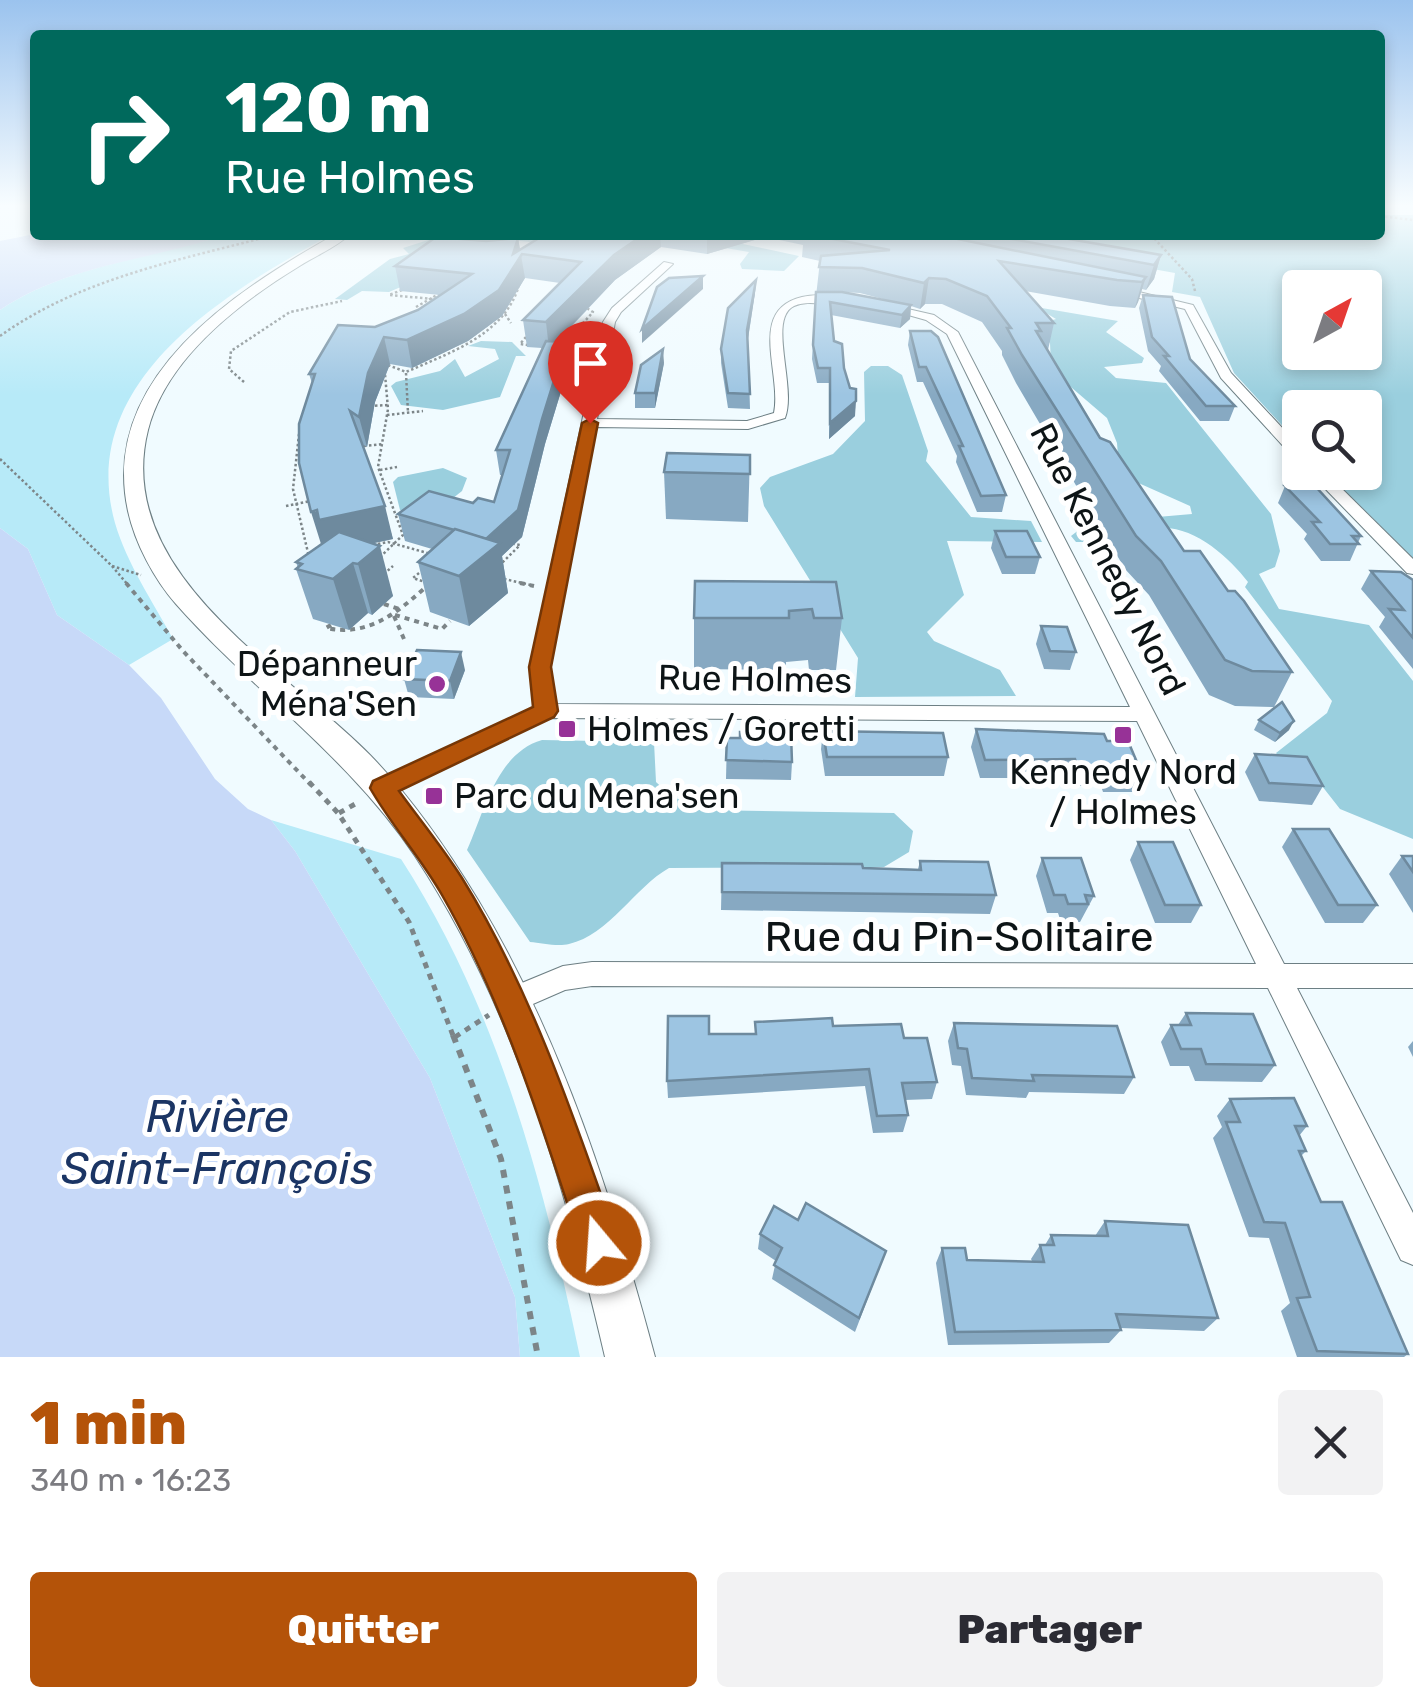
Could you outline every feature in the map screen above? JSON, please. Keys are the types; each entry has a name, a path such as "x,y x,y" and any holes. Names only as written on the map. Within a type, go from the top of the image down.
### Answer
{"street":[{"path":"291,268 222,312 186,346 152,394 140,424 134,470 140,511 171,583 382,788 452,886 510,1002 588,1206 630,1357"},
{"path":"546,711 540,667 612,315 663,268"},
{"path":"1091,285 1183,304 1198,319 1226,375 1282,436"},
{"path":"590,423 748,425 770,420 780,414 784,402 774,339 782,312 794,301 810,298 854,302"},
{"name":"Rue Kennedy Nord","path":"872,305 930,317 952,332 1413,1248"},
{"path":"1334,490 1413,569"},
{"name":"Rue Holmes","path":"382,788 546,711 1144,714"},
{"name":"Rue du Pin-Solitaire","path":"510,1002 562,978 592,974 1413,976"}],"path":[{"path":"0,336 54,302 165,268"},
{"path":"1183,268 1192,278 1195,296 1183,304"},
{"path":"375,361 406,372 466,342 506,312 524,280"},
{"path":"416,307 448,286 441,286"},
{"path":"402,290 389,296 433,299"},
{"path":"409,297 414,294"},
{"path":"244,382 229,370 231,351 290,312 342,301"},
{"path":"576,331 590,316 592,309 579,305 585,301"},
{"path":"497,310 506,312"},
{"path":"506,312 511,323"},
{"path":"582,315 590,316"},
{"path":"562,355 588,332"},
{"path":"528,345 520,344 529,334"},
{"path":"450,339 466,342"},
{"path":"572,341 580,342"},
{"path":"375,562 403,535 380,470 388,405 384,371 389,366"},
{"path":"406,372 408,413"},
{"path":"370,406 388,405"},
{"path":"387,415 423,411"},
{"path":"302,426 294,454 295,504 310,559"},
{"path":"364,446 383,444"},
{"path":"294,454 310,452"},
{"path":"0,460 112,566 183,651 338,813 409,922 502,1159 538,1357"},
{"path":"380,470 398,467"},
{"path":"370,491 388,488"},
{"path":"286,506 311,501"},
{"path":"428,554 441,543"},
{"path":"366,546 395,544 438,558"},
{"path":"514,544 520,546 490,576 556,592"},
{"path":"112,566 171,583"},
{"path":"381,576 393,566"},
{"path":"330,624 326,628 347,635 394,615 430,583 413,578 419,573"},
{"path":"384,604 401,609"},
{"path":"394,615 442,628 450,621"},
{"path":"394,615 404,639"},
{"path":"454,1037 510,1002"}],"shaded area":[{"path":"97,268 273,268 207,313 169,347 139,384 117,426 109,472 115,523 133,568 173,639 129,665 57,615 28,549 0,528 0,310 25,295"},
{"path":"377,268 445,268 389,292 362,291 347,300 335,299"},
{"path":"742,268 787,268 784,271"},
{"path":"1149,268 1413,268 1413,558 1344,490 1382,490 1382,390 1282,390 1282,425 1234,373 1200,297 1172,292 1175,273"},
{"path":"1036,307 1118,321 1106,332 1144,358 1142,363 1104,367 1116,378 1166,383 1271,514 1280,551 1275,567 1259,574 1279,609 1369,625 1413,681 1413,839 1340,809 1311,772 1282,760 1276,753 1327,713 1332,701 1245,587 1248,582 1219,552 1194,536 1168,528 1099,541 1076,542 1071,536 1088,523 1192,514 1190,506 1134,481 1119,468 1117,443 1107,418 1058,376 1051,364 1050,343 1040,334 1046,322 1056,319"},
{"path":"481,341 512,342 526,356 516,356 500,397 443,410 401,405 391,386 396,382 440,371 455,359 465,377 499,359 495,349 468,346"},
{"path":"871,366 888,366 902,375 928,451 926,461 971,517 1031,521 1042,542 947,541 964,595 927,632 934,641 1000,670 1016,696 855,697 858,658 764,506 760,488 770,477 833,454 865,421 864,372"},
{"path":"443,468 467,478 462,491 424,521 400,510 393,482 398,477"},
{"path":"542,740 654,742 656,782 670,795 700,810 894,813 913,831 909,852 884,867 669,868 583,939 560,945 530,942 467,850 503,770 527,747"},
{"path":"271,820 401,859 435,916 491,1037 513,1099 550,1227 580,1357 520,1357 515,1297 430,1078 295,851"}],"water":[{"path":"0,268 100,268 53,283 0,310"},
{"name":"Rivière Saint-François","path":"0,528 28,549 57,615 129,665 161,698 215,779 248,809 271,820 295,851 430,1078 515,1297 520,1357 0,1357"}],"building":[{"path":"417,268 513,268 499,290 464,314 407,340 384,337 368,373 359,417 350,411 385,506 319,520 317,510 311,512 299,463 299,424 315,374 309,374 338,325 375,327 418,310 472,274"},
{"path":"575,268 600,268 546,322 523,320"},
{"path":"863,268 1005,268 1054,323 1036,323 1041,331 1036,331 1100,438 1110,442 1184,551 1200,551 1228,591 1235,591 1244,601 1292,672 1252,671 1225,660 1161,561 1136,536 1022,355 1007,328 1011,328 987,296 946,279 929,278 924,283"},
{"path":"1045,268 1103,268 1146,277 1142,282"},
{"path":"703,276 642,329 657,287 669,278"},
{"path":"756,280 747,330 750,394 728,393 721,349 728,308"},
{"path":"816,292 842,292 911,305 902,315 830,302 834,341 842,344 844,368 850,388 856,389 856,401 830,423 830,368 818,368 813,345"},
{"path":"1143,295 1172,297 1190,359 1235,406 1206,406 1164,356 1169,356 1152,337"},
{"path":"910,331 931,331 938,337 1006,495 981,496 959,446 963,446 926,367 919,367"},
{"path":"546,341 566,342 518,510 486,539 398,514 429,491 473,503 478,498 494,502 510,450 496,450"},
{"path":"663,349 655,393 635,393 641,365"},
{"path":"667,453 750,455 750,474 664,472"},
{"path":"1289,490 1319,490 1361,536 1352,536 1359,544 1330,544 1312,522 1320,522"},
{"path":"455,529 500,543 459,576 418,562"},
{"path":"995,531 1027,531 1040,557 1006,557"},
{"path":"339,532 380,546 333,579 296,569 302,564 296,562"},
{"path":"1371,571 1401,572 1413,580 1413,638 1389,609 1404,610"},
{"path":"695,581 836,582 842,618 814,618 812,609 789,611 789,618 694,618"},
{"path":"1041,626 1067,627 1076,652 1050,651"},
{"path":"417,650 461,652 450,681 404,679"},
{"path":"1282,702 1294,721 1280,733 1259,720"},
{"path":"976,729 1104,734 1107,741 1128,741 1142,774 1078,768 1075,759 985,760"},
{"path":"823,731 943,733 948,757 827,757"},
{"path":"740,732 791,734 792,762 726,760 727,738 740,738"},
{"path":"1255,754 1307,757 1323,786 1269,783"},
{"path":"1293,829 1329,829 1377,905 1338,905"},
{"path":"1138,842 1173,842 1201,905 1165,905"},
{"path":"1402,856 1413,856 1413,872"},
{"path":"1042,858 1081,858 1094,896 1085,895 1088,904 1068,904 1065,895 1054,895"},
{"path":"920,861 988,862 996,895 722,892 722,863 862,864 863,868 921,870"},
{"path":"1186,1013 1253,1014 1275,1065 1206,1064 1201,1049 1181,1049 1171,1025 1191,1025"},
{"path":"668,1016 709,1016 709,1034 756,1034 755,1022 832,1018 833,1026 901,1024 904,1038 927,1038 937,1082 902,1083 908,1115 877,1116 869,1069 667,1081"},
{"path":"954,1023 1117,1026 1134,1077 1032,1075 1034,1081 972,1078 967,1049 958,1048"},
{"path":"1294,1098 1307,1126 1295,1126 1306,1151 1299,1151 1321,1202 1342,1202 1408,1354 1317,1351 1297,1298 1310,1297 1285,1223 1264,1222 1226,1122 1240,1122 1230,1099"},
{"path":"806,1203 886,1251 859,1318 774,1265 782,1248 760,1234 774,1206 798,1220"},
{"path":"1105,1221 1188,1225 1218,1318 1116,1314 1121,1330 955,1332 942,1248 965,1248 967,1260 1044,1262 1040,1245 1054,1245 1051,1235 1108,1236"}],"place":[{"name":"Dépanneur Ména'Sen","path":"437,684"},
{"name":"Holmes / Goretti","path":"567,729"},
{"name":"Kennedy Nord / Holmes","path":"1123,735"},
{"name":"Parc du Mena'sen","path":"434,796"}],"route":[{"path":"590,423 540,667 539,684 546,711 382,788 452,886 494,965 567,1147 599,1243"}]}
